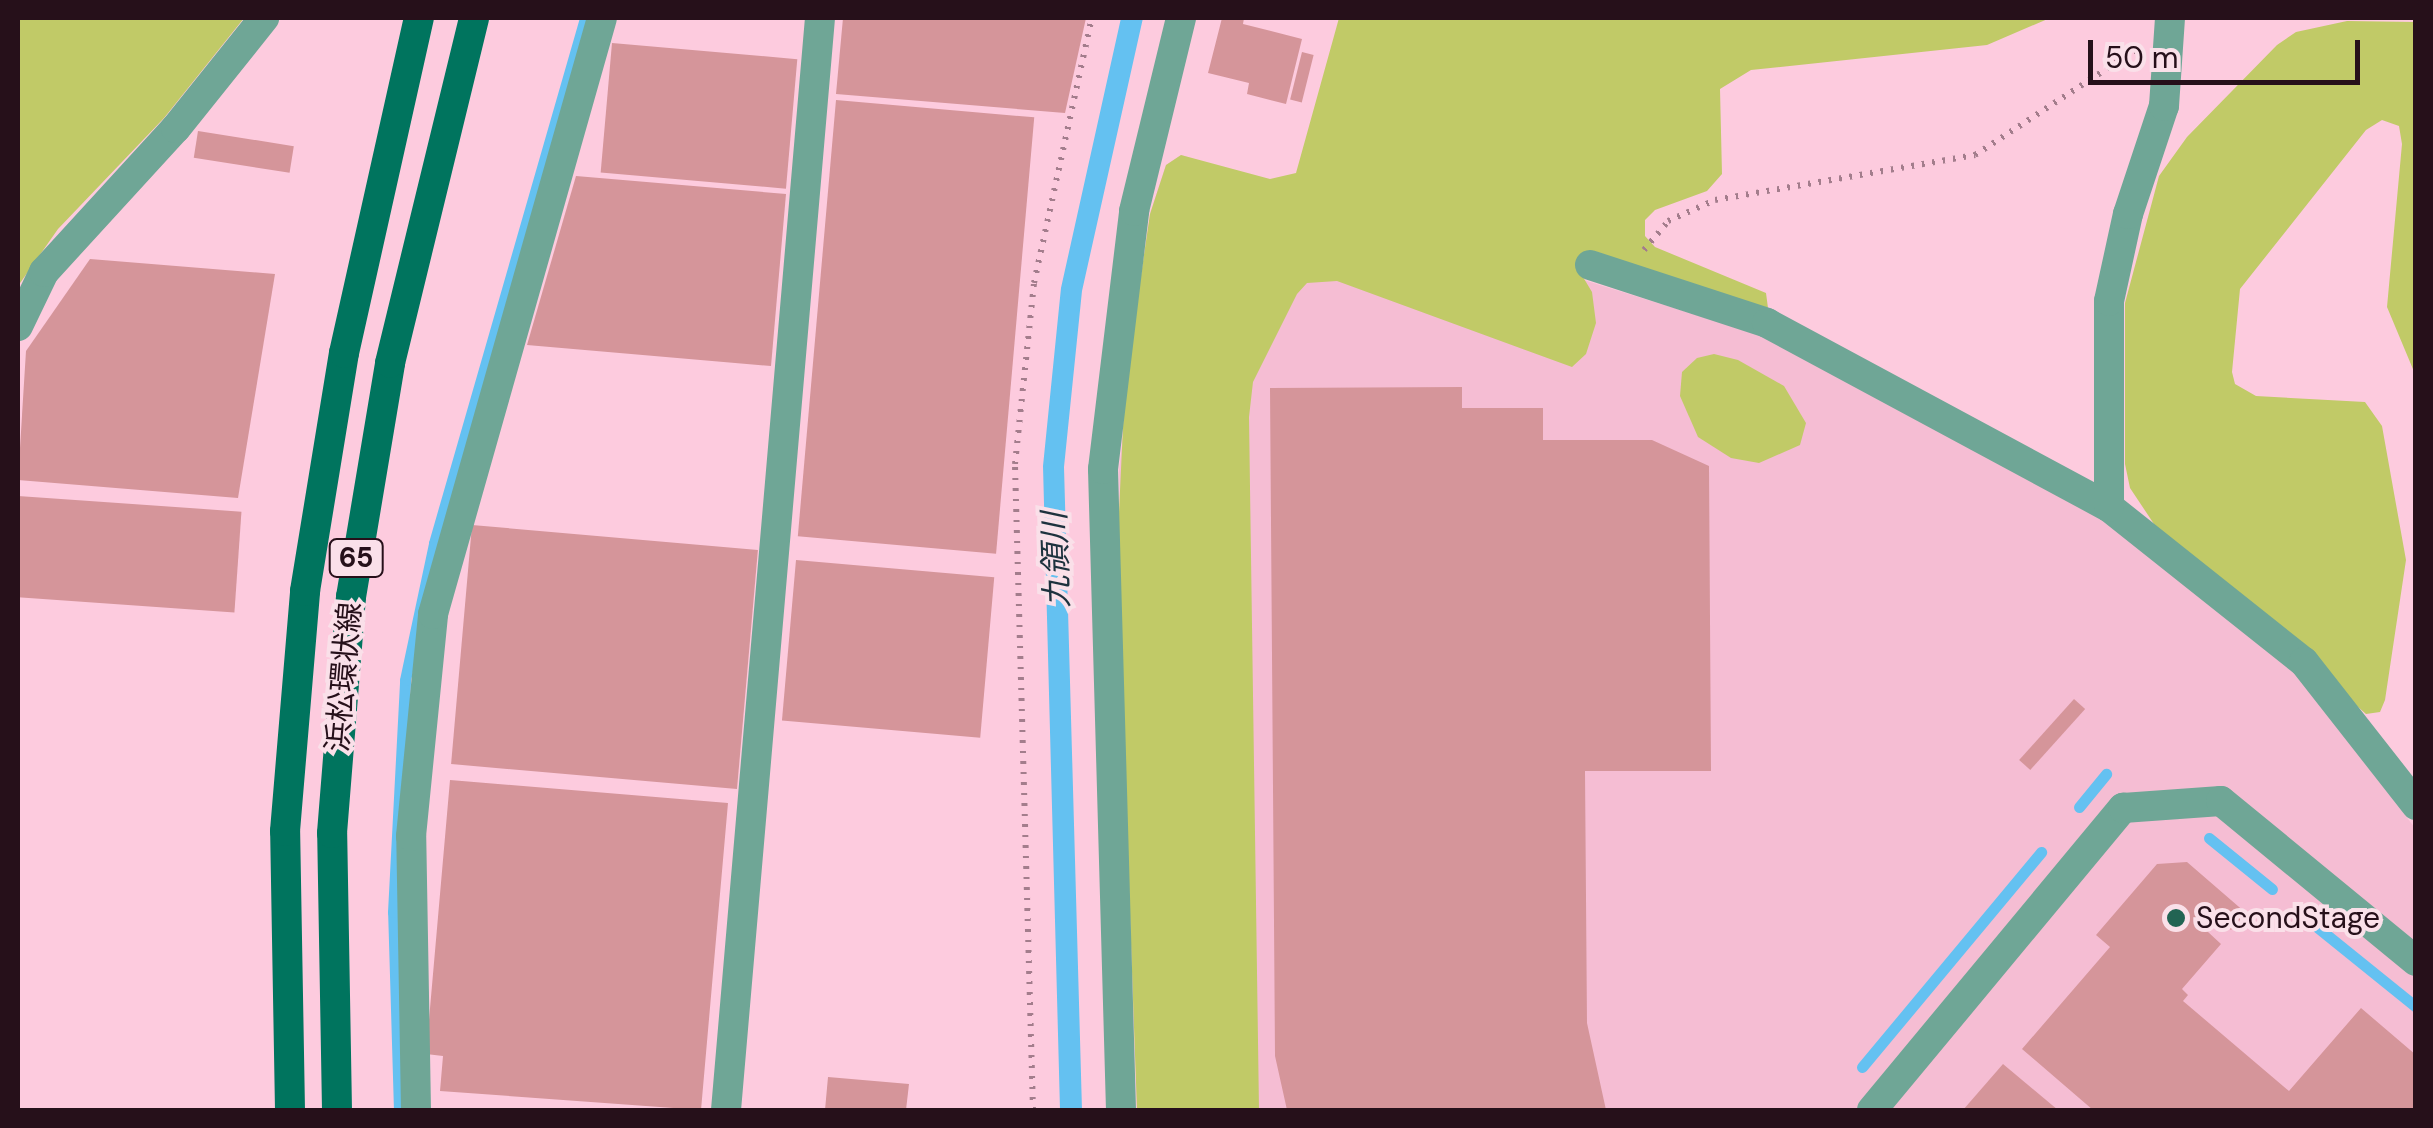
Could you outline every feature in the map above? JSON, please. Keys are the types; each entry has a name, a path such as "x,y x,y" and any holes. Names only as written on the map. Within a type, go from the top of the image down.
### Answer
{"main road":[{"name":"浜松環状線","path":"290,1110 285,847 304,591 341,369 419,18"},
{"name":"浜松環状線","path":"336,1110 332,833 351,596 390,363 474,18"}],"street":[{"path":"18,326 44,272 176,128 264,18"},
{"path":"416,1110 411,836 427,648 602,18"},
{"path":"726,1110 820,18"},
{"path":"1120,1110 1103,469 1134,211 1181,18"},
{"path":"2109,507 2109,301 2128,214 2164,106 2169,24"},
{"path":"1590,265 1767,323 2109,507 2304,662 2416,806"},
{"path":"1872,1110 2124,808 2221,801 2416,961"}],"path":[{"path":"1033,1110 1015,464 1034,283 1092,18"},
{"path":"1626,276 1650,240 1690,208 1974,154 2169,24"}],"shaded area":[{"path":"1181,155 1761,335 2101,518 2294,672 2415,828 2415,1110 1137,1110 1119,470 1150,214 1166,165"}],"green space":[{"path":"18,18 244,18 164,118 58,229 18,286"},
{"path":"1339,18 2050,18 1987,45 1751,70 1720,89 1722,174 1707,191 1655,210 1645,220 1645,236 1655,247 1766,293 1768,308 1582,253 1577,267 1592,292 1596,323 1586,354 1572,367 1337,281 1307,283 1297,294 1253,382 1249,417 1259,1110 1137,1110 1117,555 1125,384 1150,214 1166,165 1181,155 1270,179 1296,173"},
{"path":"2347,21 2415,22 2415,374 2387,307 2402,144 2399,126 2382,120 2366,130 2240,289 2232,372 2235,384 2256,396 2365,402 2382,426 2406,560 2385,700 2380,712 2366,714 2156,527 2130,488 2125,464 2125,303 2159,176 2187,137 2277,45 2296,32"},
{"path":"1714,354 1738,360 1784,386 1806,423 1800,445 1759,463 1731,458 1698,437 1680,396 1682,372 1697,358"}],"water":[{"name":"九領川","path":"1121,18 1143,18 1082,291 1064,467 1082,1110 1060,1110 1043,466 1061,288"}],"building":[{"path":"843,18 1086,18 1065,113 836,94"},
{"path":"1222,18 1244,18 1243,24 1302,39 1286,104 1247,94 1249,83 1208,73"},
{"path":"612,43 797,59 786,189 601,173"},
{"path":"1302,52 1314,55 1302,102 1290,100"},
{"path":"836,100 1034,117 996,554 798,536"},
{"path":"198,131 294,146 290,173 194,158"},
{"path":"576,176 786,194 771,366 527,345"},
{"path":"90,259 275,274 238,498 18,480 26,351"},
{"path":"1462,387 1462,408 1543,408 1543,440 1652,440 1709,466 1711,771 1585,771 1587,1023 1606,1110 1287,1110 1275,1056 1270,388"},
{"path":"18,496 241,512 234,612 18,597"},
{"path":"472,525 758,550 737,789 451,764"},
{"path":"796,560 994,577 980,738 782,720"},
{"path":"2074,699 2085,709 2030,770 2019,760"},
{"path":"450,780 728,803 701,1110 440,1091 443,1056 426,1054"},
{"path":"2187,862 2246,913 2231,930 2219,920 2208,932 2221,944 2182,989 2188,995 2183,1001 2289,1091 2361,1008 2416,1055 2416,1110 2093,1110 2022,1049 2110,947 2096,935 2157,864"},
{"path":"2003,1064 2058,1110 1963,1110"},
{"path":"828,1077 909,1084 906,1110 825,1110"}],"waterway":[{"path":"399,1110 393,912 405,680 434,543 585,18"},
{"path":"2079,807 2106,774"},
{"path":"2209,838 2272,889"},
{"path":"1862,1067 2041,852"},
{"path":"2317,927 2416,1007"}],"place":[{"name":"SecondStage","path":"2176,918"}]}
